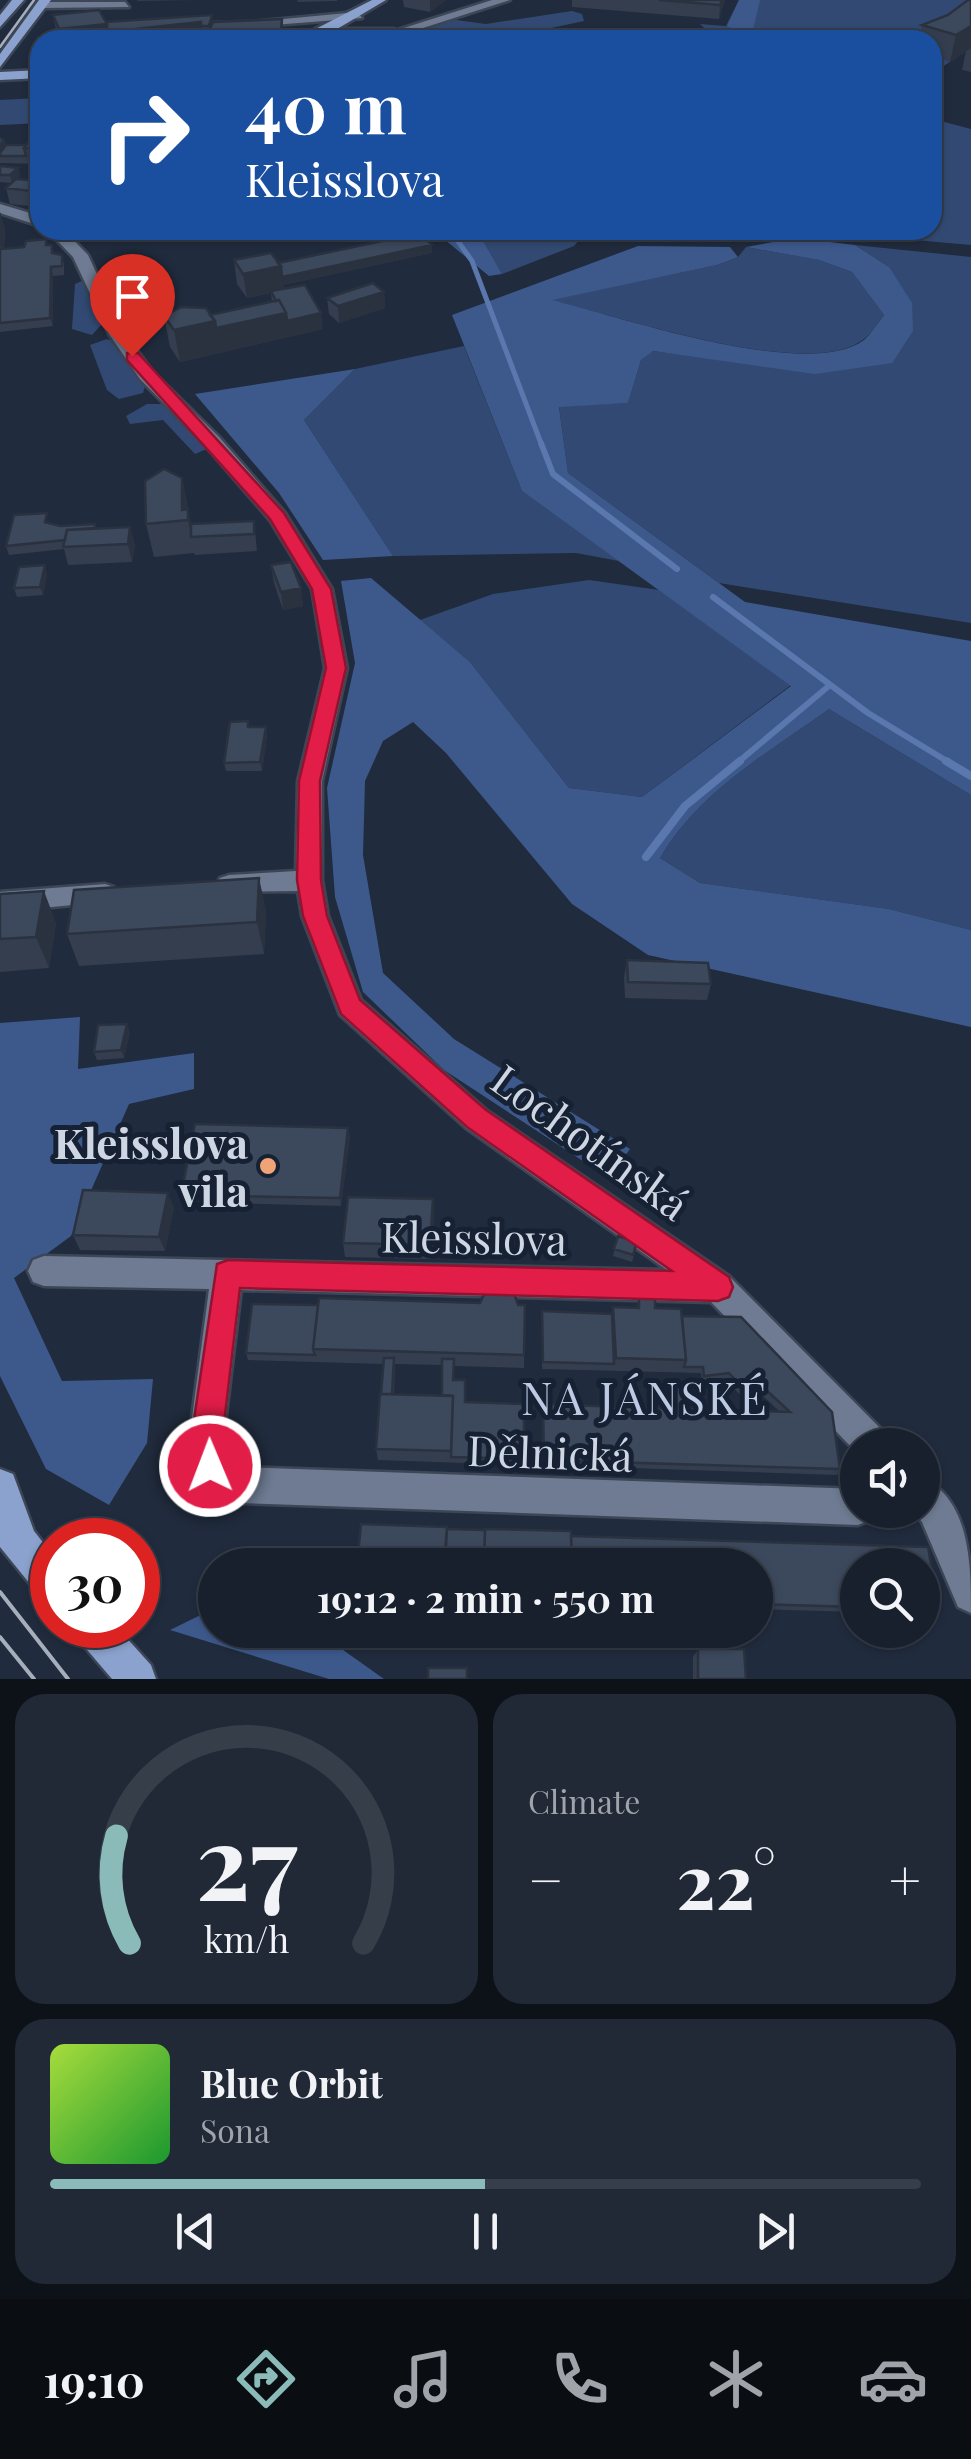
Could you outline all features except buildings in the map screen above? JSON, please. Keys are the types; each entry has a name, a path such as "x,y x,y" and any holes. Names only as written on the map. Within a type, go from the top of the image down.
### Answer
{"main road":[{"path":"0,23 18,0"},
{"path":"346,30 380,0"},
{"path":"336,30 398,0"},
{"path":"0,63 43,2"},
{"path":"359,20 368,30"},
{"path":"0,73 30,72"},
{"path":"0,1488 24,1548"},
{"path":"0,1518 30,1555"},
{"path":"110,1648 137,1679"}],"street":[{"path":"404,30 504,0"},
{"path":"43,2 127,7"},
{"path":"288,22 289,5"},
{"path":"225,24 359,20"},
{"path":"0,208 30,218"},
{"name":"Lochotínská","path":"65,240 80,255 117,334 146,375 212,441 278,517 322,589 336,668 310,781 309,880 315,916 350,1007 476,1118 718,1287 856,1428"},
{"path":"193,888 309,880"},
{"path":"0,902 135,892"},
{"name":"Kleisslova","path":"44,1271 718,1287"},
{"name":"Dělnická","path":"228,1274 206,1453 218,1475 240,1484 840,1505"},
{"path":"939,1528 971,1594"}],"shaded area":[{"path":"739,0 971,0 971,48 942,67 942,30 706,30 700,24 726,26"},
{"path":"739,0 760,0 753,30 727,26"},
{"path":"572,11 582,14 584,21 542,30 418,30 456,20 486,24"},
{"path":"30,98 30,124 0,125 0,100"},
{"path":"942,121 971,129 971,245 915,240 942,240"},
{"path":"445,240 483,240 502,274 489,276"},
{"path":"483,240 579,240 574,246 502,274"},
{"path":"785,240 855,245 889,267 912,303 913,331 892,363 815,374 653,351 641,360 628,403 559,407 568,473 745,602 971,641 971,795 829,709 715,793 676,834 660,858 700,883 889,909 971,930 971,1027 648,955 572,904 446,753 413,722 383,741 365,781 363,855 383,973 454,1039 630,1149 609,1178 444,1070 363,992 335,897 327,788 355,663 341,581 371,578 470,662 569,788 642,797 791,686 522,491 452,315 638,246 730,247 738,257 717,265 552,300 712,342 801,354 837,351 864,340 884,315 852,272 819,260 746,247"},
{"path":"855,245 971,257 971,623 719,583 568,473 559,406 628,403 641,360 652,351 711,358 892,363 889,267"},
{"path":"746,247 819,260 852,272 884,315 864,339 837,351 801,353 711,341 549,300 717,265 738,257"},
{"path":"82,281 103,323 92,335 72,329 75,284"},
{"path":"107,339 115,342 146,383 143,393 119,399 107,390 90,345"},
{"path":"464,346 522,491 619,561 576,553 393,556 304,420 355,369"},
{"path":"355,369 304,420 393,556 323,560 279,493 195,394"},
{"path":"147,404 165,404 209,448 195,454 163,420 130,424 126,416"},
{"path":"589,580 659,590 791,685 642,797 569,788 470,662 420,620 493,594"},
{"path":"829,709 971,795 971,930 889,909 700,883 660,858 676,834 715,793"},
{"path":"80,1017 78,1069 194,1053 194,1089 129,1104 71,1236 14,1278 62,1381 153,1379 147,1443 109,1505 46,1469 0,1376 0,1023"},
{"path":"198,1616 198,1639 170,1630"},
{"path":"228,1648 340,1648 384,1679 329,1679"}],"waterway":[{"path":"457,240 472,261 542,446"},
{"path":"541,443 553,474 677,569"},
{"path":"713,597 868,713 950,763"},
{"path":"737,763 830,685"},
{"path":"646,857 685,806 740,761"},
{"path":"946,761 971,776"}],"tram line":[{"path":"0,47 34,0"},
{"path":"0,1592 68,1679"},
{"path":"0,1637 34,1679"}],"place":[{"name":"Kleisslova vila","path":"268,1166"}],"district":[{"name":"NA JÁNSKÉ","path":"645,1396"}],"route":[{"path":"132,356 278,517 322,589 336,668 310,781 309,880 315,916 350,1007 476,1118 718,1287 228,1274 206,1440 210,1466"}]}
